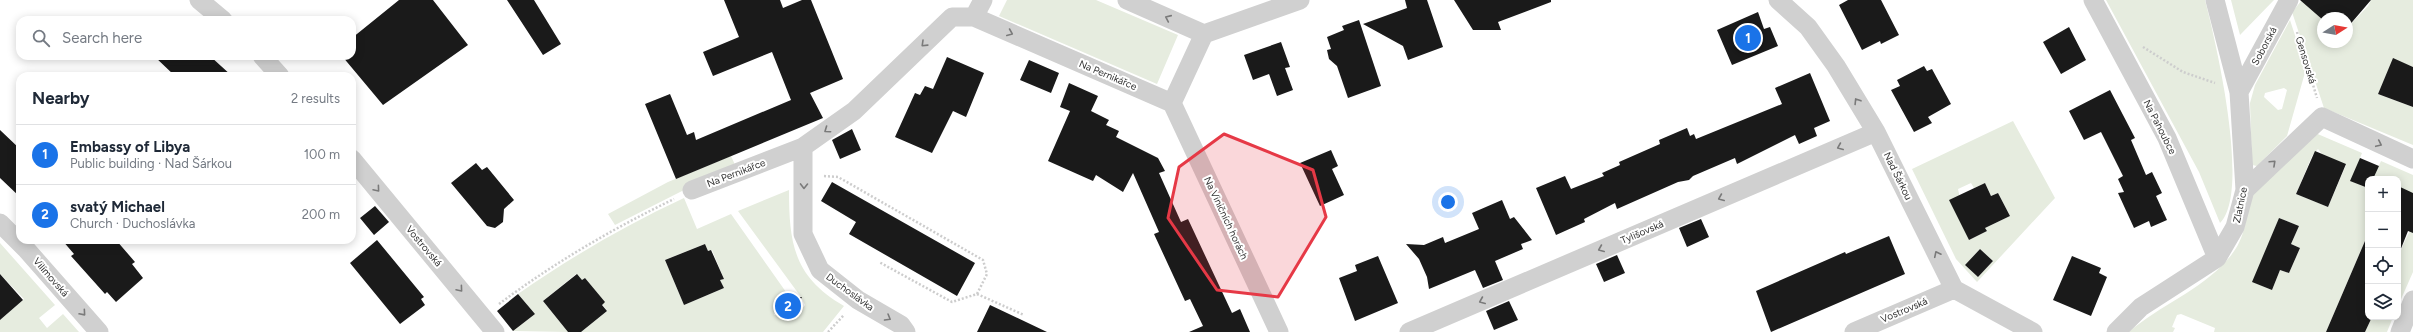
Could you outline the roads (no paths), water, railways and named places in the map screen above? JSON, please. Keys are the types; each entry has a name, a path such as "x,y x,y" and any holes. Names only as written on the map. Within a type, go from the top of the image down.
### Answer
{"street":[{"path":"199,0 218,16"},
{"path":"974,17 983,0"},
{"path":"1127,0 1204,34 1300,0"},
{"name":"Nad Šárkou","path":"1778,0 1808,27 1836,66 1876,132 1954,288"},
{"name":"Na Pahoubce","path":"2093,0 2167,138 2217,258"},
{"name":"Zlatnice","path":"2116,332 2141,307 2217,258 2235,227 2245,190 2240,92 2215,0"},
{"name":"Soborská","path":"2240,92 2287,2"},
{"name":"Na Pernikářce","path":"692,190 803,146 854,111 952,17 974,17 1172,103"},
{"path":"1172,103 1204,34"},
{"path":"266,60 276,72"},
{"name":"Na Viničních horách","path":"1172,103 1279,332"},
{"path":"2245,190 2322,117 2413,159"},
{"name":"Tylišovská","path":"1409,332 1876,132"},
{"name":"Duchoslávka","path":"803,146 803,234 820,270 858,300 901,326 906,332"},
{"name":"Vostrovská","path":"356,164 495,332"},
{"name":"Vilímovská","path":"0,223 16,239"},
{"name":"Vilímovská","path":"21,244 99,332"},
{"path":"1954,288 2033,332"},
{"name":"Vostrovská","path":"1854,332 1954,288"},
{"path":"2400,332 2413,300"}],"place":[{"name":"Embassy of Libya","path":"1748,38"},
{"name":"svatý Michael","path":"788,306"}]}
